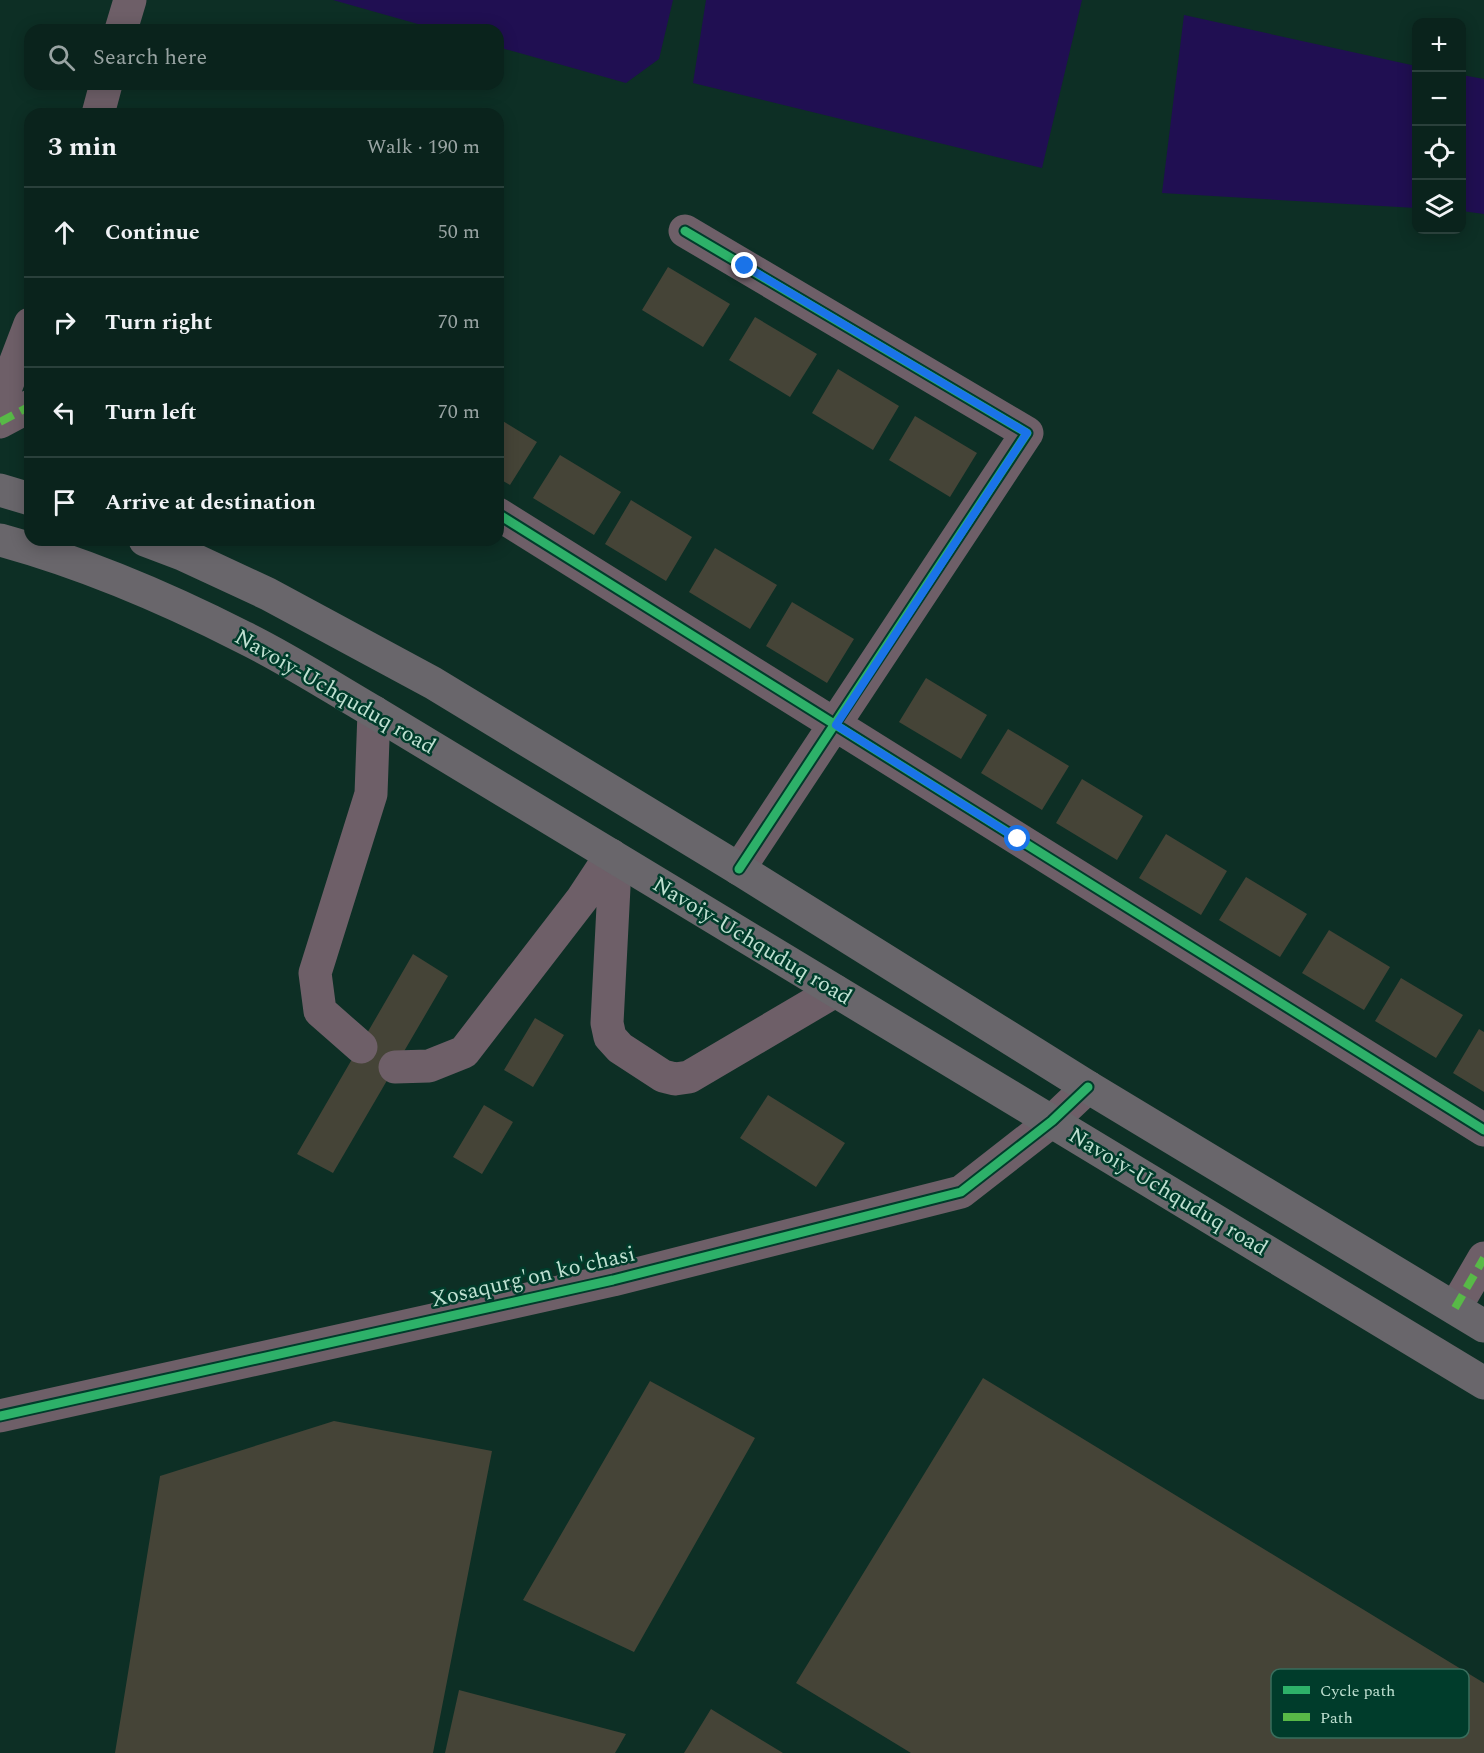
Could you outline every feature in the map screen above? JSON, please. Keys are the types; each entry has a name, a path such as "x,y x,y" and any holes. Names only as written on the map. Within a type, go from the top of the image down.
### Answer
{"highway":[{"path":"0,490 24,497"},
{"name":"Navoiy-Uchquduq road","path":"0,540 90,571 184,609 244,637 374,712 1484,1383"},
{"path":"160,546 268,594 434,683 739,869 1088,1087 1484,1326"}],"street":[{"path":"124,24 130,0"},
{"path":"100,108 104,90"},
{"path":"685,231 1027,433 739,869"},
{"path":"0,403 24,340"},
{"path":"0,422 24,409"},
{"path":"504,518 1484,1130"},
{"path":"361,1047 320,1011 315,973 371,794 374,712"},
{"path":"611,855 614,887 607,1023 610,1038 620,1048 663,1076 675,1079 689,1077 835,991"},
{"path":"396,1067 429,1066 464,1052 582,898 611,855"},
{"name":"Xosaqurg'on ko'chasi","path":"0,1416 601,1283 961,1192 1052,1121 1088,1087"},
{"path":"1455,1308 1484,1258"}],"shaded area":[{"path":"333,0 673,0 659,59 626,83 504,49 504,24 418,24"},
{"path":"706,0 1082,0 1042,168 693,83"},
{"path":"1184,15 1412,65 1412,208 1162,193"},
{"path":"1466,76 1484,79 1484,214 1466,212"}],"building":[{"path":"668,267 730,304 703,347 642,310"},
{"path":"755,317 817,354 790,397 729,360"},
{"path":"838,369 899,406 873,450 812,413"},
{"path":"915,416 977,453 950,497 889,460"},
{"path":"504,422 537,442 510,485 504,482"},
{"path":"560,455 621,492 594,535 533,498"},
{"path":"631,500 692,537 666,581 605,544"},
{"path":"715,548 777,585 750,629 689,592"},
{"path":"792,602 854,639 827,683 766,646"},
{"path":"926,678 987,715 961,759 899,722"},
{"path":"1008,729 1069,766 1042,810 981,773"},
{"path":"1082,779 1143,816 1117,860 1056,823"},
{"path":"1166,834 1227,871 1201,915 1139,878"},
{"path":"1246,877 1307,914 1280,957 1219,920"},
{"path":"1329,930 1390,967 1364,1010 1302,973"},
{"path":"413,954 448,976 333,1173 297,1154"},
{"path":"1401,978 1463,1015 1436,1058 1375,1021"},
{"path":"535,1018 564,1035 533,1087 504,1070"},
{"path":"1479,1029 1484,1032 1484,1092 1453,1073"},
{"path":"768,1095 845,1143 816,1187 740,1138"},
{"path":"484,1105 513,1122 482,1174 453,1157"},
{"path":"983,1378 1461,1669 1271,1669 1271,1738 1469,1738 1469,1674 1484,1683 1484,1753 911,1753 796,1683"},
{"path":"650,1381 755,1438 634,1652 523,1600"},
{"path":"334,1421 492,1451 433,1753 115,1753 160,1476"},
{"path":"459,1690 626,1734 615,1753 445,1753"},
{"path":"711,1709 783,1753 684,1753"}],"marked path":[{"path":"0,422 24,409"},
{"path":"1455,1308 1484,1258"}],"cycle path":[{"path":"685,231 1027,433 739,869"},
{"path":"504,518 1484,1130"},
{"path":"0,1416 613,1280 961,1192 1052,1121 1088,1087"}],"route":[{"path":"745,266 1027,433 836,725 1018,839"}]}
